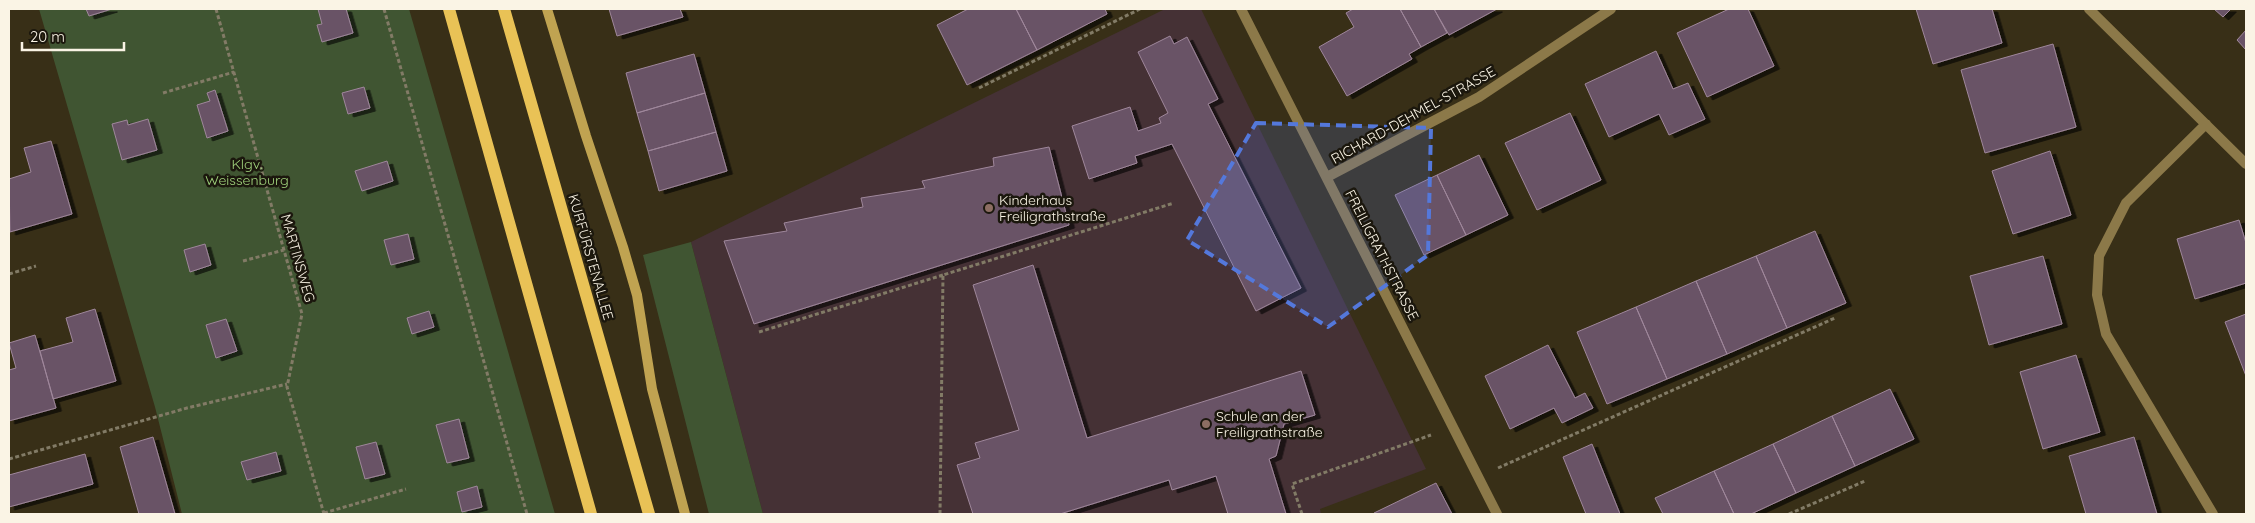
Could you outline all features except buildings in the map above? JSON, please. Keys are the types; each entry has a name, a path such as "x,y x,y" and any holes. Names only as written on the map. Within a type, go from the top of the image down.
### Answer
{"main road":[{"path":"449,9 591,514"},
{"name":"KURFÜRSTENALLEE","path":"504,9 649,514"},
{"path":"547,9 586,136 624,247 637,295 652,388 685,514"}],"street":[{"name":"FREILIGRATHSTRASSE","path":"1241,9 1497,514"},
{"name":"RICHARD-DEHMEL-STRASSE","path":"1327,177 1479,97 1612,9"},
{"path":"2089,9 2246,164"},
{"path":"2206,124 2126,203 2099,256 2097,295 2106,334 2213,514"}],"path":[{"name":"MARTINSWEG","path":"216,9 302,316 287,384 324,514"},
{"path":"384,9 527,514"},
{"path":"979,88 1140,9"},
{"path":"163,93 234,72"},
{"path":"759,332 1174,203"},
{"path":"242,262 284,250"},
{"path":"9,274 36,266"},
{"path":"940,514 943,275"},
{"path":"1479,477 1835,318"},
{"path":"9,458 187,408 287,384"},
{"path":"1302,514 1292,484 1454,427"},
{"path":"1790,514 1865,480"},
{"path":"324,514 406,490"}],"highlighted area":[{"path":"1256,123 1431,128 1428,255 1328,327 1187,240"}],"shaded area":[{"path":"1165,9 1201,9 1426,469 1320,509 1321,514 763,514 691,242"}],"green space":[{"name":"Klgv. Weissenburg","path":"39,9 409,9 555,514 182,514 155,407"},
{"path":"691,242 763,514 709,514 643,255"}],"place":[{"name":"Kinderhaus Freiligrathstraße","path":"989,208"},
{"name":"Schule an der Freiligrathstraße","path":"1206,424"}]}
